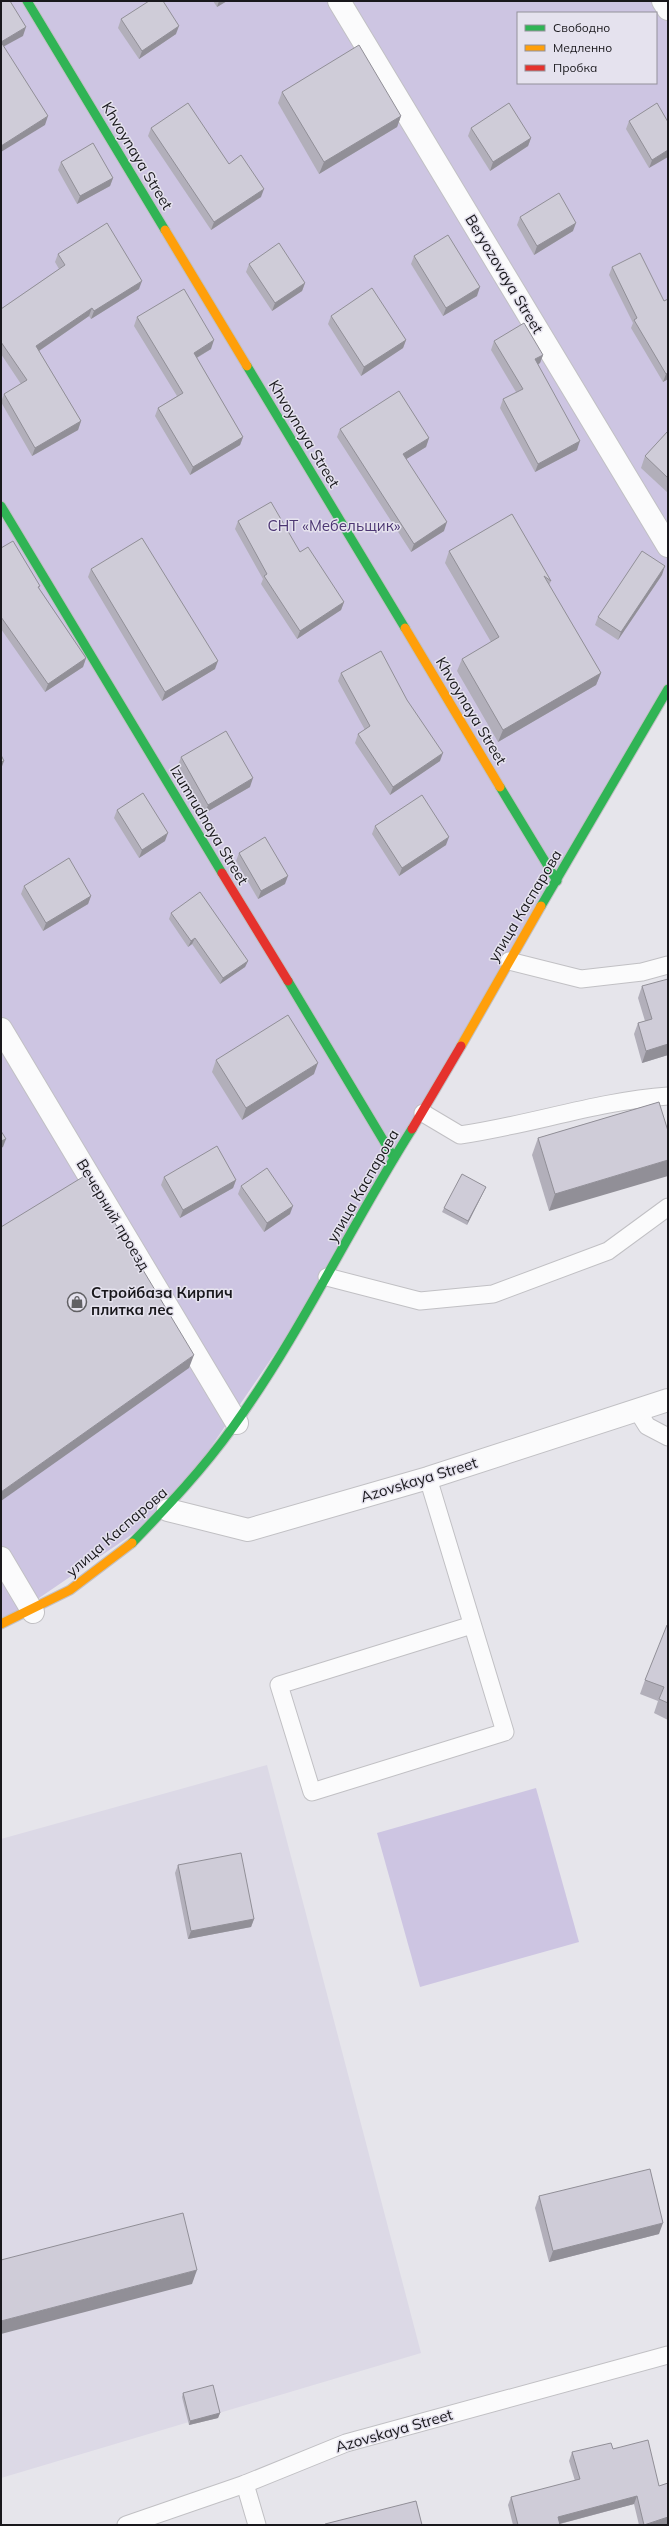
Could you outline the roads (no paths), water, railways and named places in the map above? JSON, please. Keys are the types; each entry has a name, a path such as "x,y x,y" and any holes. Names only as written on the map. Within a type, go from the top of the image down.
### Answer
{"street":[{"name":"Khvoynaya Street","path":"27,1 557,881"},
{"name":"Beryozovaya Street","path":"339,1 668,546"},
{"path":"663,1 668,9"},
{"name":"Izumrudnaya Street","path":"1,506 394,1158"},
{"name":"улица Каспарова","path":"1,1624 32,1612 75,1587 116,1555 168,1510 237,1423 327,1277 394,1158 423,1112 509,961 668,689"},
{"name":"Вечерний проезд","path":"1,1029 237,1423"},
{"name":"Azovskaya Street","path":"168,1510 248,1530 428,1478 668,1400"},
{"path":"1,1558 32,1612"}],"lane":[{"path":"509,961 581,979 642,972 668,965"},
{"path":"423,1112 460,1136 506,1128 638,1098 668,1096"},
{"path":"327,1277 420,1302 493,1294 608,1251 668,1208"},
{"path":"637,1410 647,1426 668,1437"},
{"path":"428,1478 505,1732 312,1792 279,1685 472,1625"},
{"name":"Azovskaya Street","path":"126,2525 245,2484 346,2443 668,2355"},
{"path":"245,2484 257,2525"}],"place":[{"name":"Стройбаза Кирпич плитка лес","path":"77,1302"}],"park label":[{"name":"СНТ «Мебельщик»","path":"334,526"}]}
